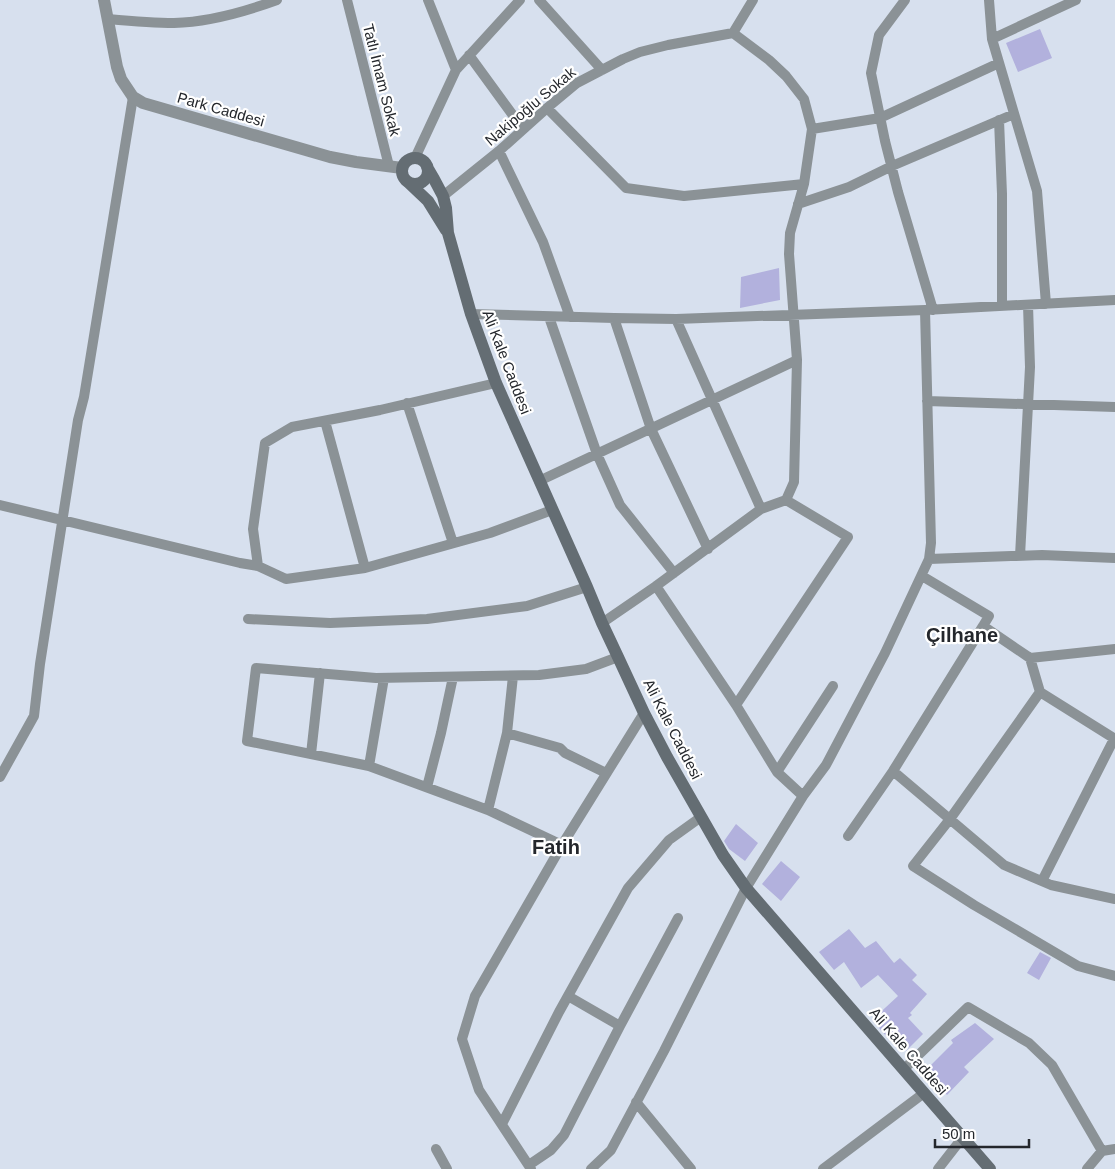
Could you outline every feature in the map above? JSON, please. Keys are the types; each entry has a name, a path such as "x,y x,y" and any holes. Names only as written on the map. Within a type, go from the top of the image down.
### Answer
{"main road":[{"path":"415,158 422,160 427,167 427,175 422,182 410,183 403,177 402,168 407,161 415,158"},
{"name":"Ali Kale Caddesi","path":"427,167 443,196 448,232 471,314 496,383 602,623 667,757 723,855 746,888 990,1169"},
{"name":"Ali Kale Caddesi","path":"410,183 428,201 448,232"}],"street":[{"path":"0,777 34,716 40,664 78,420 84,397 133,97 121,79 104,0"},
{"path":"108,19 175,23 223,16 276,0"},
{"name":"Tatlı İmam Sokak","path":"347,0 389,166"},
{"path":"428,0 456,70"},
{"path":"415,158 456,70 520,0"},
{"path":"539,0 602,70"},
{"path":"602,623 708,549 760,509 786,500 794,482 797,360 789,254 790,233 804,184 812,130 804,99 786,76 769,60 733,33 753,0"},
{"path":"591,1169 611,1150 664,1051 746,888 803,796 826,766 885,653 929,559 931,543 928,400 929,310 880,118 871,73 880,36 905,0"},
{"path":"989,0 992,39 1037,192 1046,304"},
{"path":"992,39 1076,0"},
{"name":"Nakipoğlu Sokak","path":"443,196 499,151 577,83 640,52 733,33"},
{"path":"469,55 523,129"},
{"path":"812,130 880,118 1000,63"},
{"name":"Park Caddesi","path":"133,97 143,103 330,157 402,168"},
{"path":"547,108 626,188 684,196 804,184"},
{"path":"798,204 849,187 892,166 1014,114"},
{"path":"998,120 1002,194 1002,306"},
{"path":"499,151 543,242 570,317"},
{"path":"471,314 676,319 929,310 1115,300"},
{"path":"1020,556 1030,367 1028,305"},
{"path":"549,317 597,454 620,505 674,573"},
{"path":"614,318 651,429 708,549"},
{"path":"676,319 760,509"},
{"path":"539,482 797,360"},
{"path":"258,566 253,529 265,443 292,427 496,383"},
{"path":"928,400 1115,407"},
{"path":"408,403 452,543"},
{"path":"325,421 365,568"},
{"path":"736,705 848,537 786,500"},
{"path":"0,504 240,564 258,566 286,579 365,568 490,533 552,510"},
{"path":"929,559 1020,556 1115,558"},
{"path":"848,836 893,771 988,616 922,576"},
{"path":"656,586 736,705 777,772 803,796"},
{"path":"248,619 330,623 426,619 527,606 587,587"},
{"path":"982,626 1030,658 1115,649"},
{"path":"562,844 488,810 369,766 247,741 256,668 384,678 513,676 586,669 618,657"},
{"path":"1030,658 1040,692 1115,739 1042,881"},
{"path":"311,754 320,673"},
{"path":"488,810 507,733 513,676"},
{"path":"427,787 453,677"},
{"path":"369,766 384,678"},
{"path":"777,772 833,686"},
{"path":"1040,692 950,820 913,866 974,906 1078,966 1115,976"},
{"path":"644,713 562,844 475,996 462,1039 479,1090 530,1167 551,1150 564,1135 678,918"},
{"path":"507,733 560,748 565,753 606,773"},
{"path":"893,771 1004,865 1052,885 1115,899"},
{"path":"502,1124 568,996 628,888 668,840 701,816"},
{"path":"568,996 620,1026"},
{"path":"904,1069 968,1006 1029,1043 1052,1065 1102,1151"},
{"path":"823,1169 924,1094"},
{"path":"636,1102 691,1169"},
{"path":"938,1169 963,1137"},
{"path":"436,1149 447,1169"},
{"path":"1087,1169 1102,1151 1115,1149"}],"building":[{"path":"1040,29 1052,58 1018,72 1006,43"},
{"path":"779,268 780,300 740,308 741,277"},
{"path":"736,824 758,843 745,861 729,849 724,841"},
{"path":"781,861 800,877 781,901 762,884"},
{"path":"849,929 865,948 876,941 894,963 900,958 917,975 912,980 927,994 910,1013 912,1015 908,1018 923,1034 906,1051 891,1034 887,1037 872,1020 898,996 878,975 861,988 844,962 834,970 819,952"},
{"path":"1040,952 1051,958 1039,980 1027,973"},
{"path":"975,1023 994,1039 964,1067 969,1072 947,1095 925,1071 953,1043 951,1040"}],"district":[{"name":"Çilhane","path":"962,635"},
{"name":"Fatih","path":"556,847"}]}
